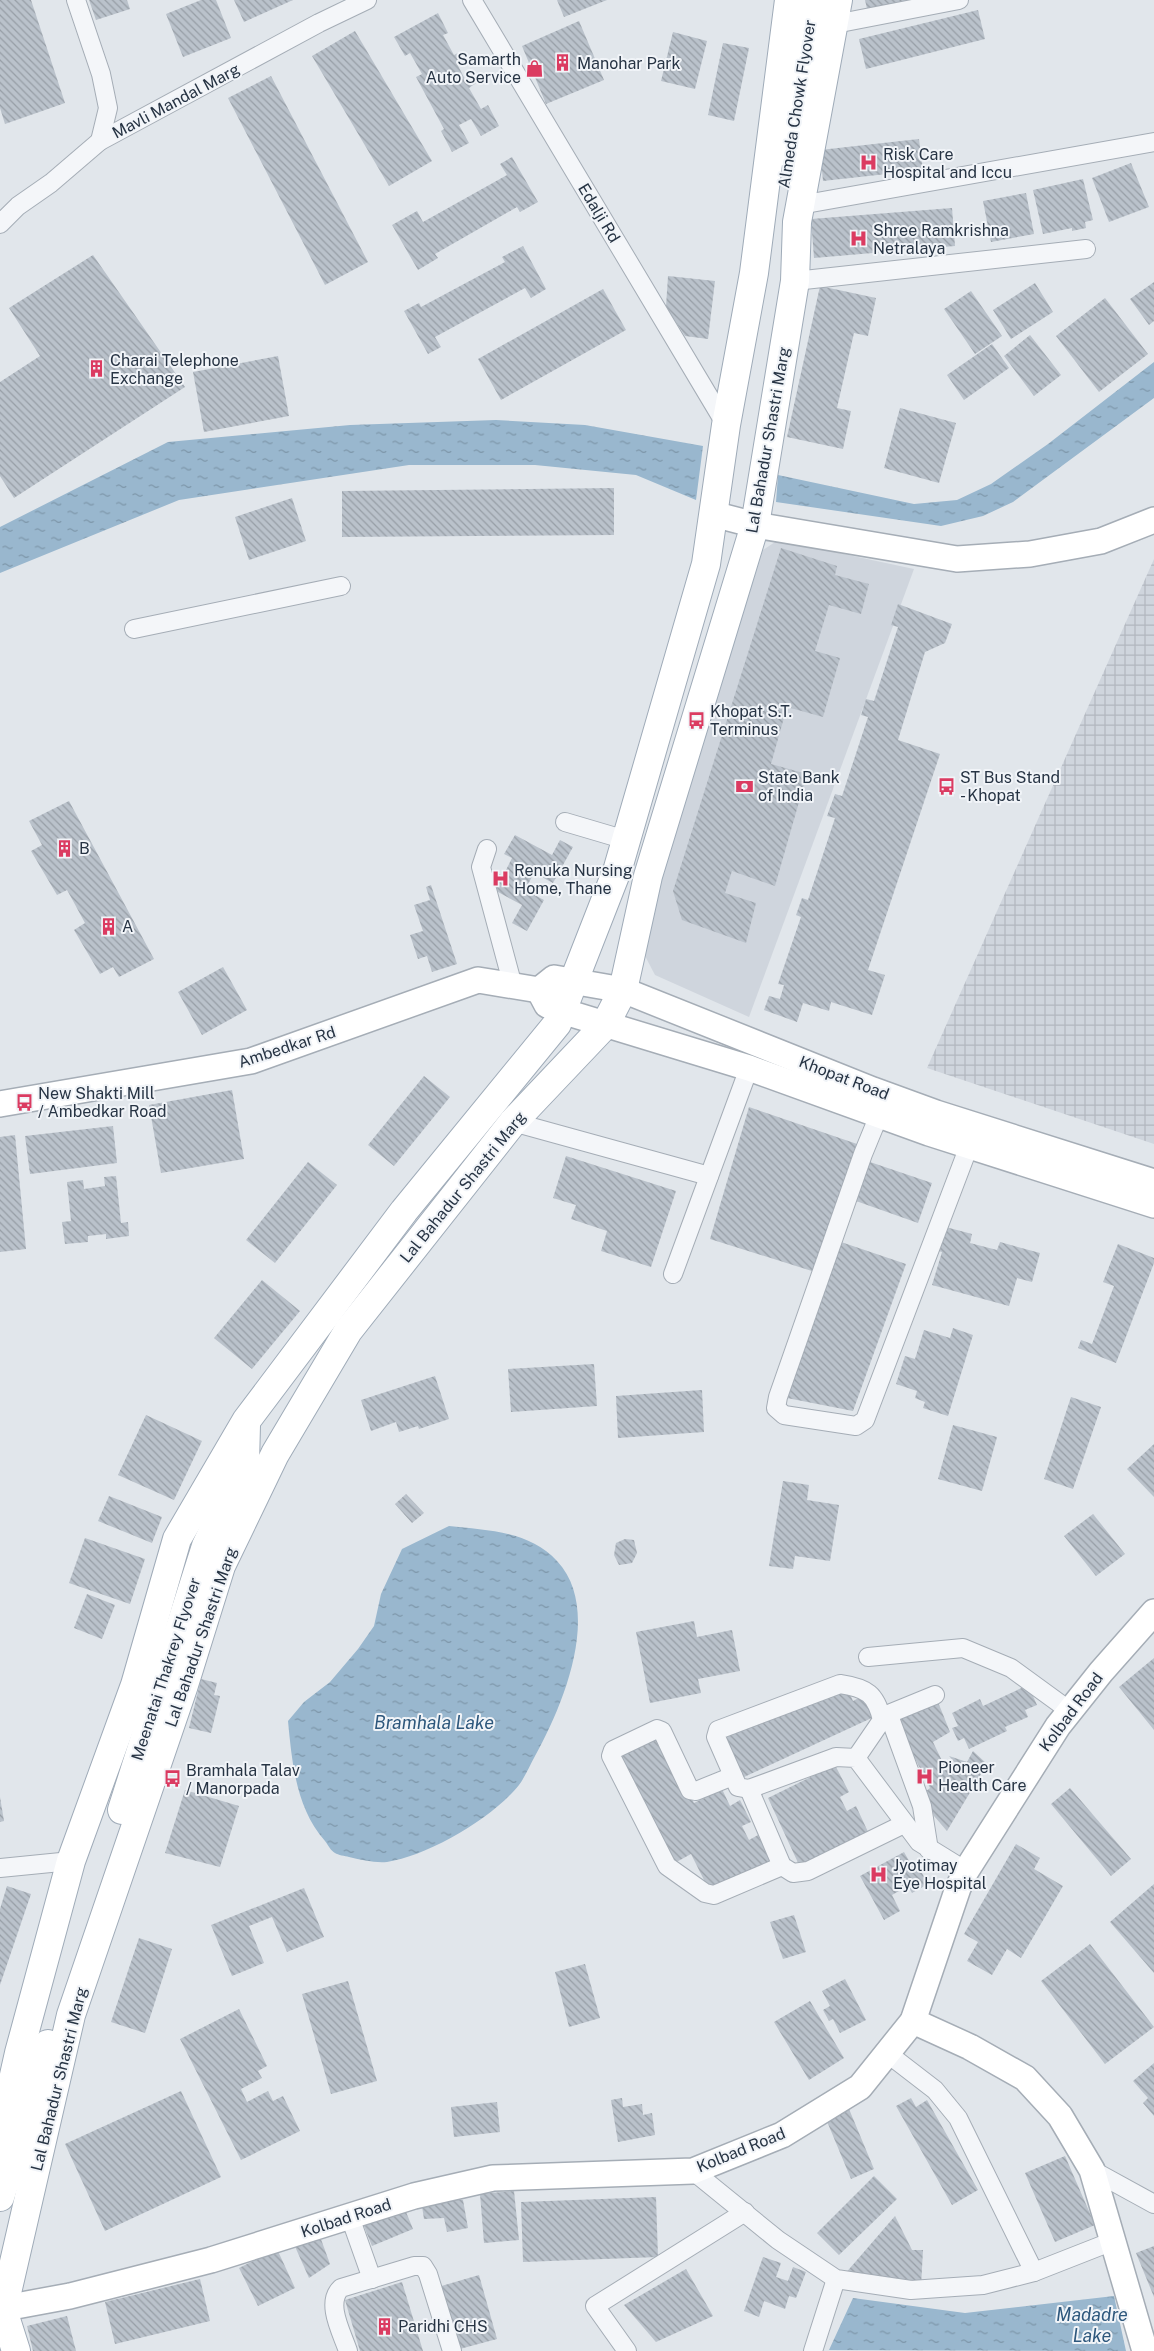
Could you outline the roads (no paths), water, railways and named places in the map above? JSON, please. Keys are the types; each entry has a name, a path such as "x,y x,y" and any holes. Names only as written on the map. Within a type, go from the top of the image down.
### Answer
{"main road":[{"name":"Lal Bahadur Shastri Marg","path":"0,2138 19,2053 71,1861 134,1685 177,1539 246,1421 404,1211 557,1024 618,868 706,564 726,425 754,273 789,0"},
{"name":"Almeda Chowk Flyover","path":"794,280 780,237 784,165 814,0"},
{"name":"Lal Bahadur Shastri Marg","path":"2,2309 71,2015 183,1688 221,1566 286,1436 348,1331 513,1122 605,1025 623,990 648,876 755,525 794,280 797,222 836,12"},
{"path":"754,273 780,237"},
{"name":"Meenatai Thakrey Flyover","path":"0,2197 206,1546 245,1463 246,1421"},
{"path":"245,1463 286,1436"},
{"path":"2,2309 16,2351"}],"street":[{"path":"76,0 101,74 108,108 100,141"},
{"name":"Mavli Mandal Marg","path":"0,224 18,206 52,183 100,141 319,23 367,0"},
{"name":"Edalji Rd","path":"472,0 726,425"},
{"path":"836,12 959,0"},
{"path":"800,205 1154,142"},
{"path":"794,280 1086,249"},
{"path":"713,514 755,525 957,559 1030,554 1101,541 1154,520"},
{"path":"134,630 341,586"},
{"path":"565,822 626,840"},
{"path":"487,849 481,867 513,986"},
{"name":"Khopat Road","path":"1154,1182 873,1090 623,990 554,978 539,990 547,1005 562,1011 749,1068 968,1146 1154,1205"},
{"name":"Ambedkar Rd","path":"0,1104 251,1062 478,980 539,990"},
{"path":"673,1274 749,1068"},
{"path":"879,1115 778,1397 776,1408 784,1415 856,1426 865,1420 968,1146"},
{"path":"513,1122 709,1176"},
{"name":"Kolbad Road","path":"2,2309 70,2296 211,2260 414,2196 493,2178 693,2171 782,2135 860,2088 913,2021 958,1888 966,1871 1070,1711 1101,1672 1154,1612"},
{"path":"868,1657 963,1648 1011,1668 1070,1711"},
{"path":"840,1684 856,1686 871,1694 878,1704 882,1720 856,1758 836,1757 748,1789 738,1787 716,1737 718,1730 840,1684"},
{"path":"929,1850 922,1806 890,1718 891,1713 934,1694"},
{"path":"733,1776 696,1791 690,1790 662,1731 657,1729 613,1750 611,1756 667,1866 705,1893 714,1895 782,1866"},
{"path":"856,1758 919,1842 929,1850 966,1871"},
{"path":"748,1789 782,1866 793,1873 808,1871 904,1824"},
{"path":"0,1868 12,1865 71,1861"},
{"path":"913,2021 970,2048 1025,2078 1060,2116 1092,2170 1145,2351"},
{"path":"887,2053 935,2090 958,2118 1034,2272"},
{"path":"1092,2170 1154,2204"},
{"path":"693,2171 778,2240 836,2279 911,2290 983,2285 1034,2272 1112,2240"},
{"path":"627,2351 595,2306 745,2212"},
{"path":"350,2217 372,2279"},
{"path":"348,2351 333,2304 335,2294 341,2288 414,2266 423,2266 428,2274 452,2351"},
{"path":"813,2351 836,2279"}],"water":[{"path":"1154,362 1154,398 1013,502 983,516 941,526 776,502 778,475 914,504 957,500 991,484 1048,444"},
{"path":"496,420 585,425 703,446 696,500 636,475 535,465 409,465 179,500 0,573 0,527 168,442 350,425"},
{"name":"Bramhala Lake","path":"449,1526 492,1531 521,1538 534,1543 557,1561 570,1581 577,1605 578,1631 574,1658 566,1685 546,1735 519,1785 508,1798 477,1822 440,1844 387,1862 363,1860 338,1854 331,1849 315,1828 302,1800 291,1753 288,1721 304,1702 330,1682 358,1649 374,1626 381,1594 402,1549"},
{"name":"Madadre Lake","path":"1114,2296 1126,2351 829,2350 853,2298 965,2313"}],"place":[{"name":"Manohar Park","path":"563,63"},
{"name":"Samarth Auto Service","path":"535,68"},
{"name":"Risk Care Hospital and Iccu","path":"869,163"},
{"name":"Shree Ramkrishna Netralaya","path":"859,239"},
{"name":"Charai Telephone Exchange","path":"96,369"},
{"name":"Khopat S.T. Terminus","path":"696,720"},
{"name":"State Bank of India","path":"744,786"},
{"name":"ST Bus Stand - Khopat","path":"946,786"},
{"name":"B","path":"65,848"},
{"name":"Renuka Nursing Home, Thane","path":"500,879"},
{"name":"A","path":"108,926"},
{"name":"New Shakti Mill / Ambedkar Road","path":"24,1102"},
{"name":"Pioneer Health Care","path":"924,1776"},
{"name":"Bramhala Talav / Manorpada","path":"172,1779"},
{"name":"Jyotimay Eye Hospital","path":"879,1874"},
{"name":"Paridhi CHS","path":"384,2326"}]}
